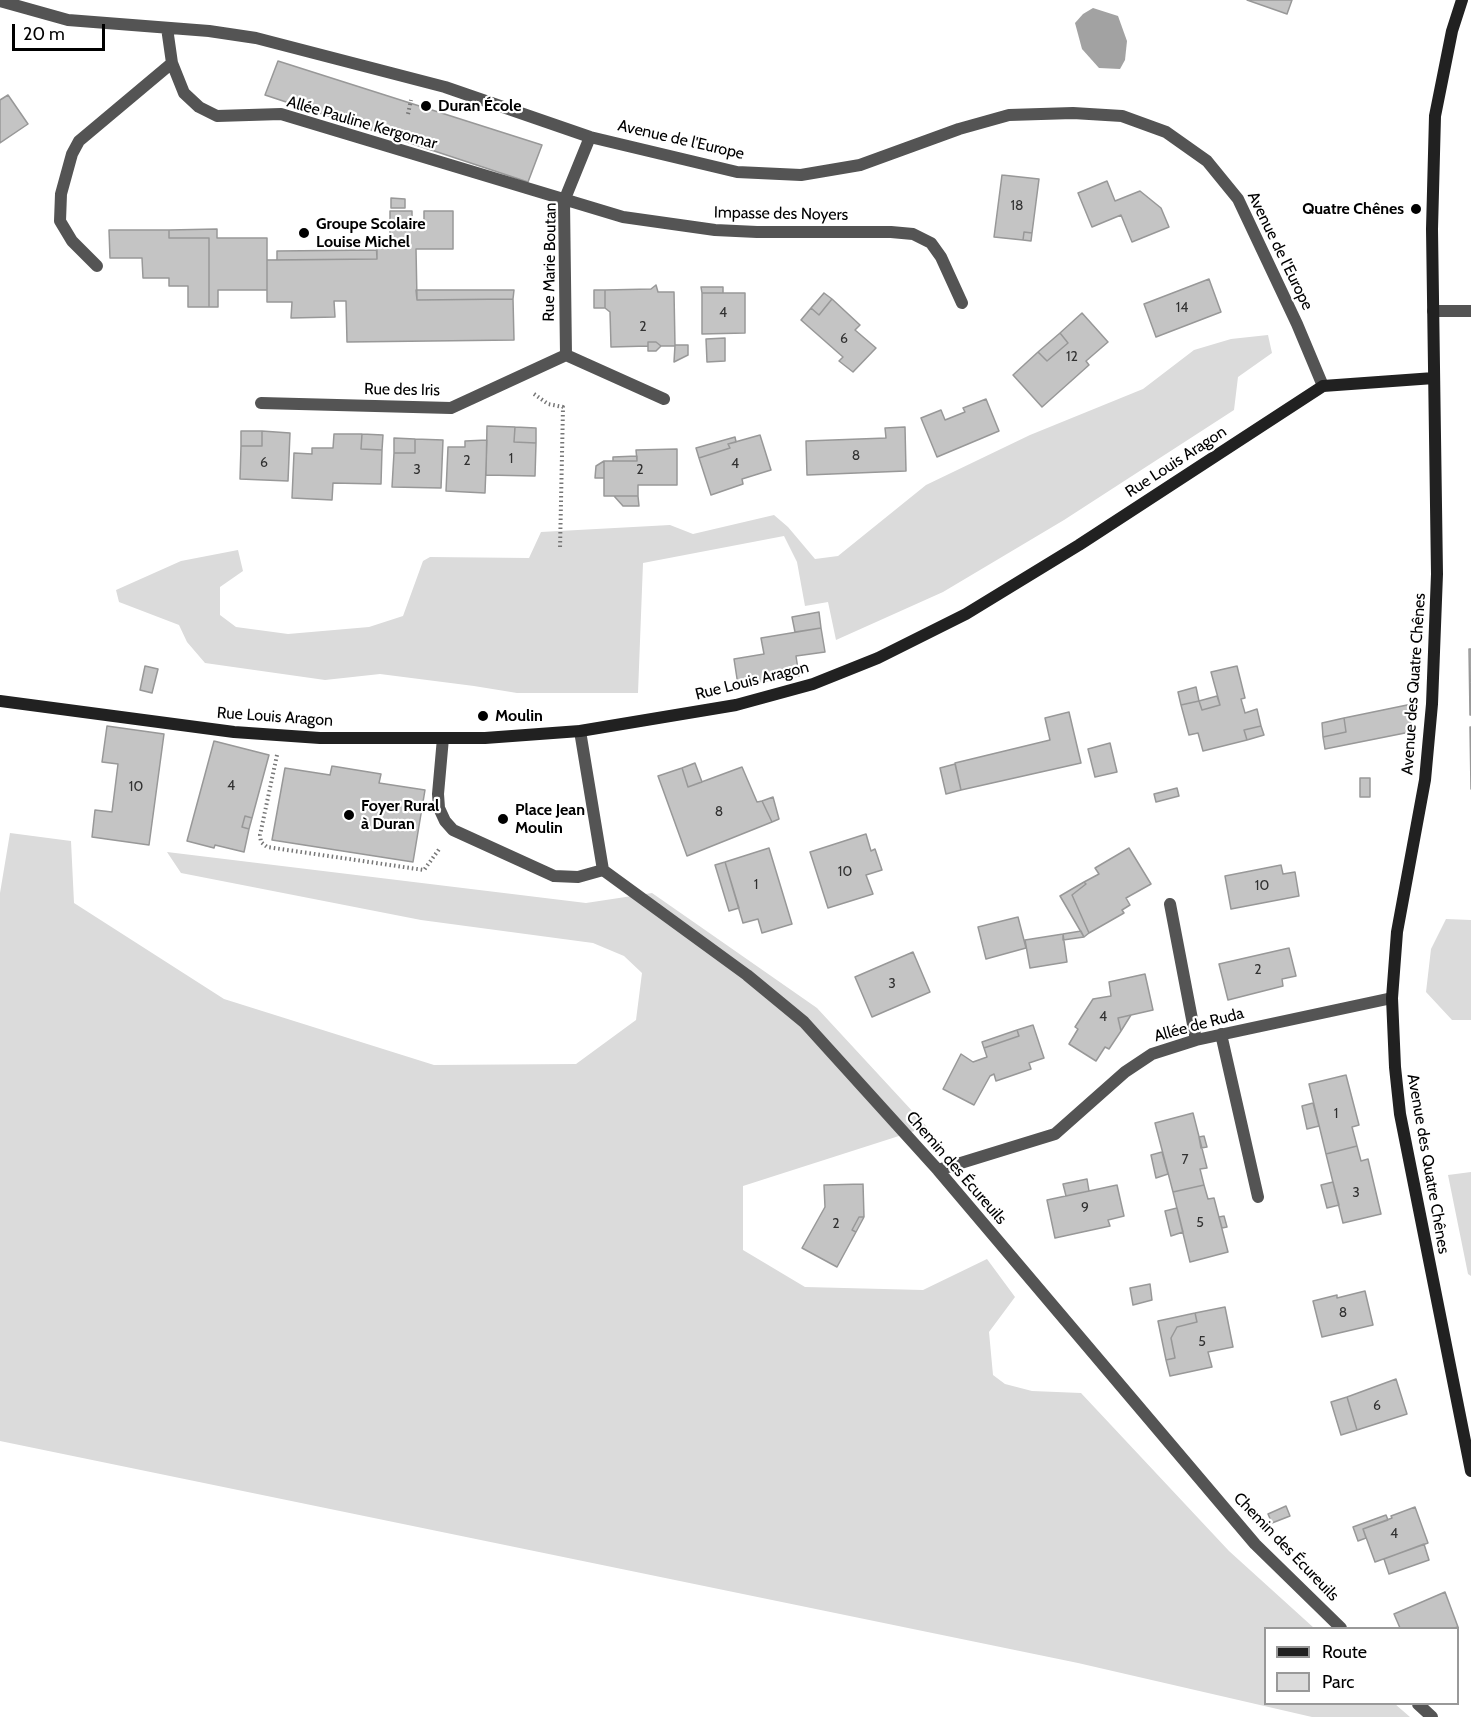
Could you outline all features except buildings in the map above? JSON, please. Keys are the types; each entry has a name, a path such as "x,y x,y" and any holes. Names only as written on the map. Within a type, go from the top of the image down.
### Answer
{"street":[{"name":"Avenue des Quatre Chênes","path":"1462,0 1452,31 1436,116 1432,229 1437,574 1432,704 1425,780 1397,932 1392,998 1400,1114 1471,1471"},
{"name":"Avenue de l'Europe","path":"0,1 68,20 209,31 256,38 445,87 590,136 737,172 801,175 860,165 959,129 1009,115 1072,113 1122,117 1166,132 1207,161 1238,199 1297,324 1323,386"},
{"name":"Allée Pauline Kergomar","path":"167,28 172,63 184,93 199,107 217,116 281,114 564,201"},
{"path":"97,266 72,242 60,221 61,195 72,154 79,141 172,63"},
{"name":"Rue Marie Boutan","path":"566,355 564,201 590,136"},
{"name":"Impasse des Noyers","path":"564,201 623,217 715,230 913,234 931,243 941,256 962,303"},
{"path":"1433,310 1471,311"},
{"path":"566,355 664,399"},
{"name":"Rue des Iris","path":"261,403 450,408 566,355"},
{"name":"Rue Louis Aragon","path":"0,701 234,732 320,738 484,738 580,732 736,705 813,684 878,658 966,614 1098,532 1323,386 1434,378"},
{"path":"442,738 439,808 453,830 554,876 578,877 603,870 580,732"},
{"name":"Chemin des Écureuils","path":"603,870 747,975 804,1022 938,1170 1255,1544 1339,1627"},
{"path":"1170,904 1196,1040"},
{"name":"Allée de Ruda","path":"938,1170 1055,1134 1125,1072 1152,1054 1221,1034 1392,998"},
{"path":"1221,1034 1258,1197"},
{"path":"1419,1705 1432,1717"}],"path":[{"path":"408,114 412,98"},
{"path":"523,375 538,398 548,404 562,407 560,549"},
{"path":"281,736 260,834 261,842 267,847 424,870 453,830"}],"green space":[{"path":"1268,335 1272,353 1238,377 1234,410 1064,520 943,592 836,640 828,602 805,606 797,562 784,536 643,563 638,693 517,693 380,674 325,680 205,663 187,642 179,625 119,602 116,590 181,561 238,550 243,571 220,587 220,615 236,627 288,634 369,627 403,616 423,561 430,557 529,558 541,532 670,525 693,534 774,515 788,527 815,559 838,556 926,485 1030,435 1143,389 1194,350 1231,339"},
{"path":"10,833 71,841 74,903 224,999 434,1065 576,1064 636,1020 642,973 624,956 593,943 421,920 181,873 167,852 586,903 652,893 817,1008 927,1127 743,1186 743,1250 805,1287 923,1290 987,1259 1015,1297 989,1332 993,1375 1005,1384 1032,1391 1081,1393 1229,1551 1313,1627 1264,1627 1264,1705 1396,1705 1410,1717 1312,1717 1078,1663 0,1441 0,893"},
{"path":"1446,919 1471,920 1471,1020 1452,1020 1426,992 1431,949"},
{"path":"1471,1172 1471,1276 1468,1274 1448,1175"}],"shaded area":[{"path":"1093,8 1118,16 1127,41 1125,60 1120,69 1099,68 1082,49 1075,23"}],"place":[{"name":"Duran École","path":"426,106"},
{"name":"Quatre Chênes","path":"1416,209"},
{"name":"Groupe Scolaire Louise Michel","path":"304,233"},
{"name":"Moulin","path":"483,716"},
{"name":"Foyer Rural à Duran","path":"349,815"},
{"name":"Place Jean Moulin","path":"503,819"}]}
